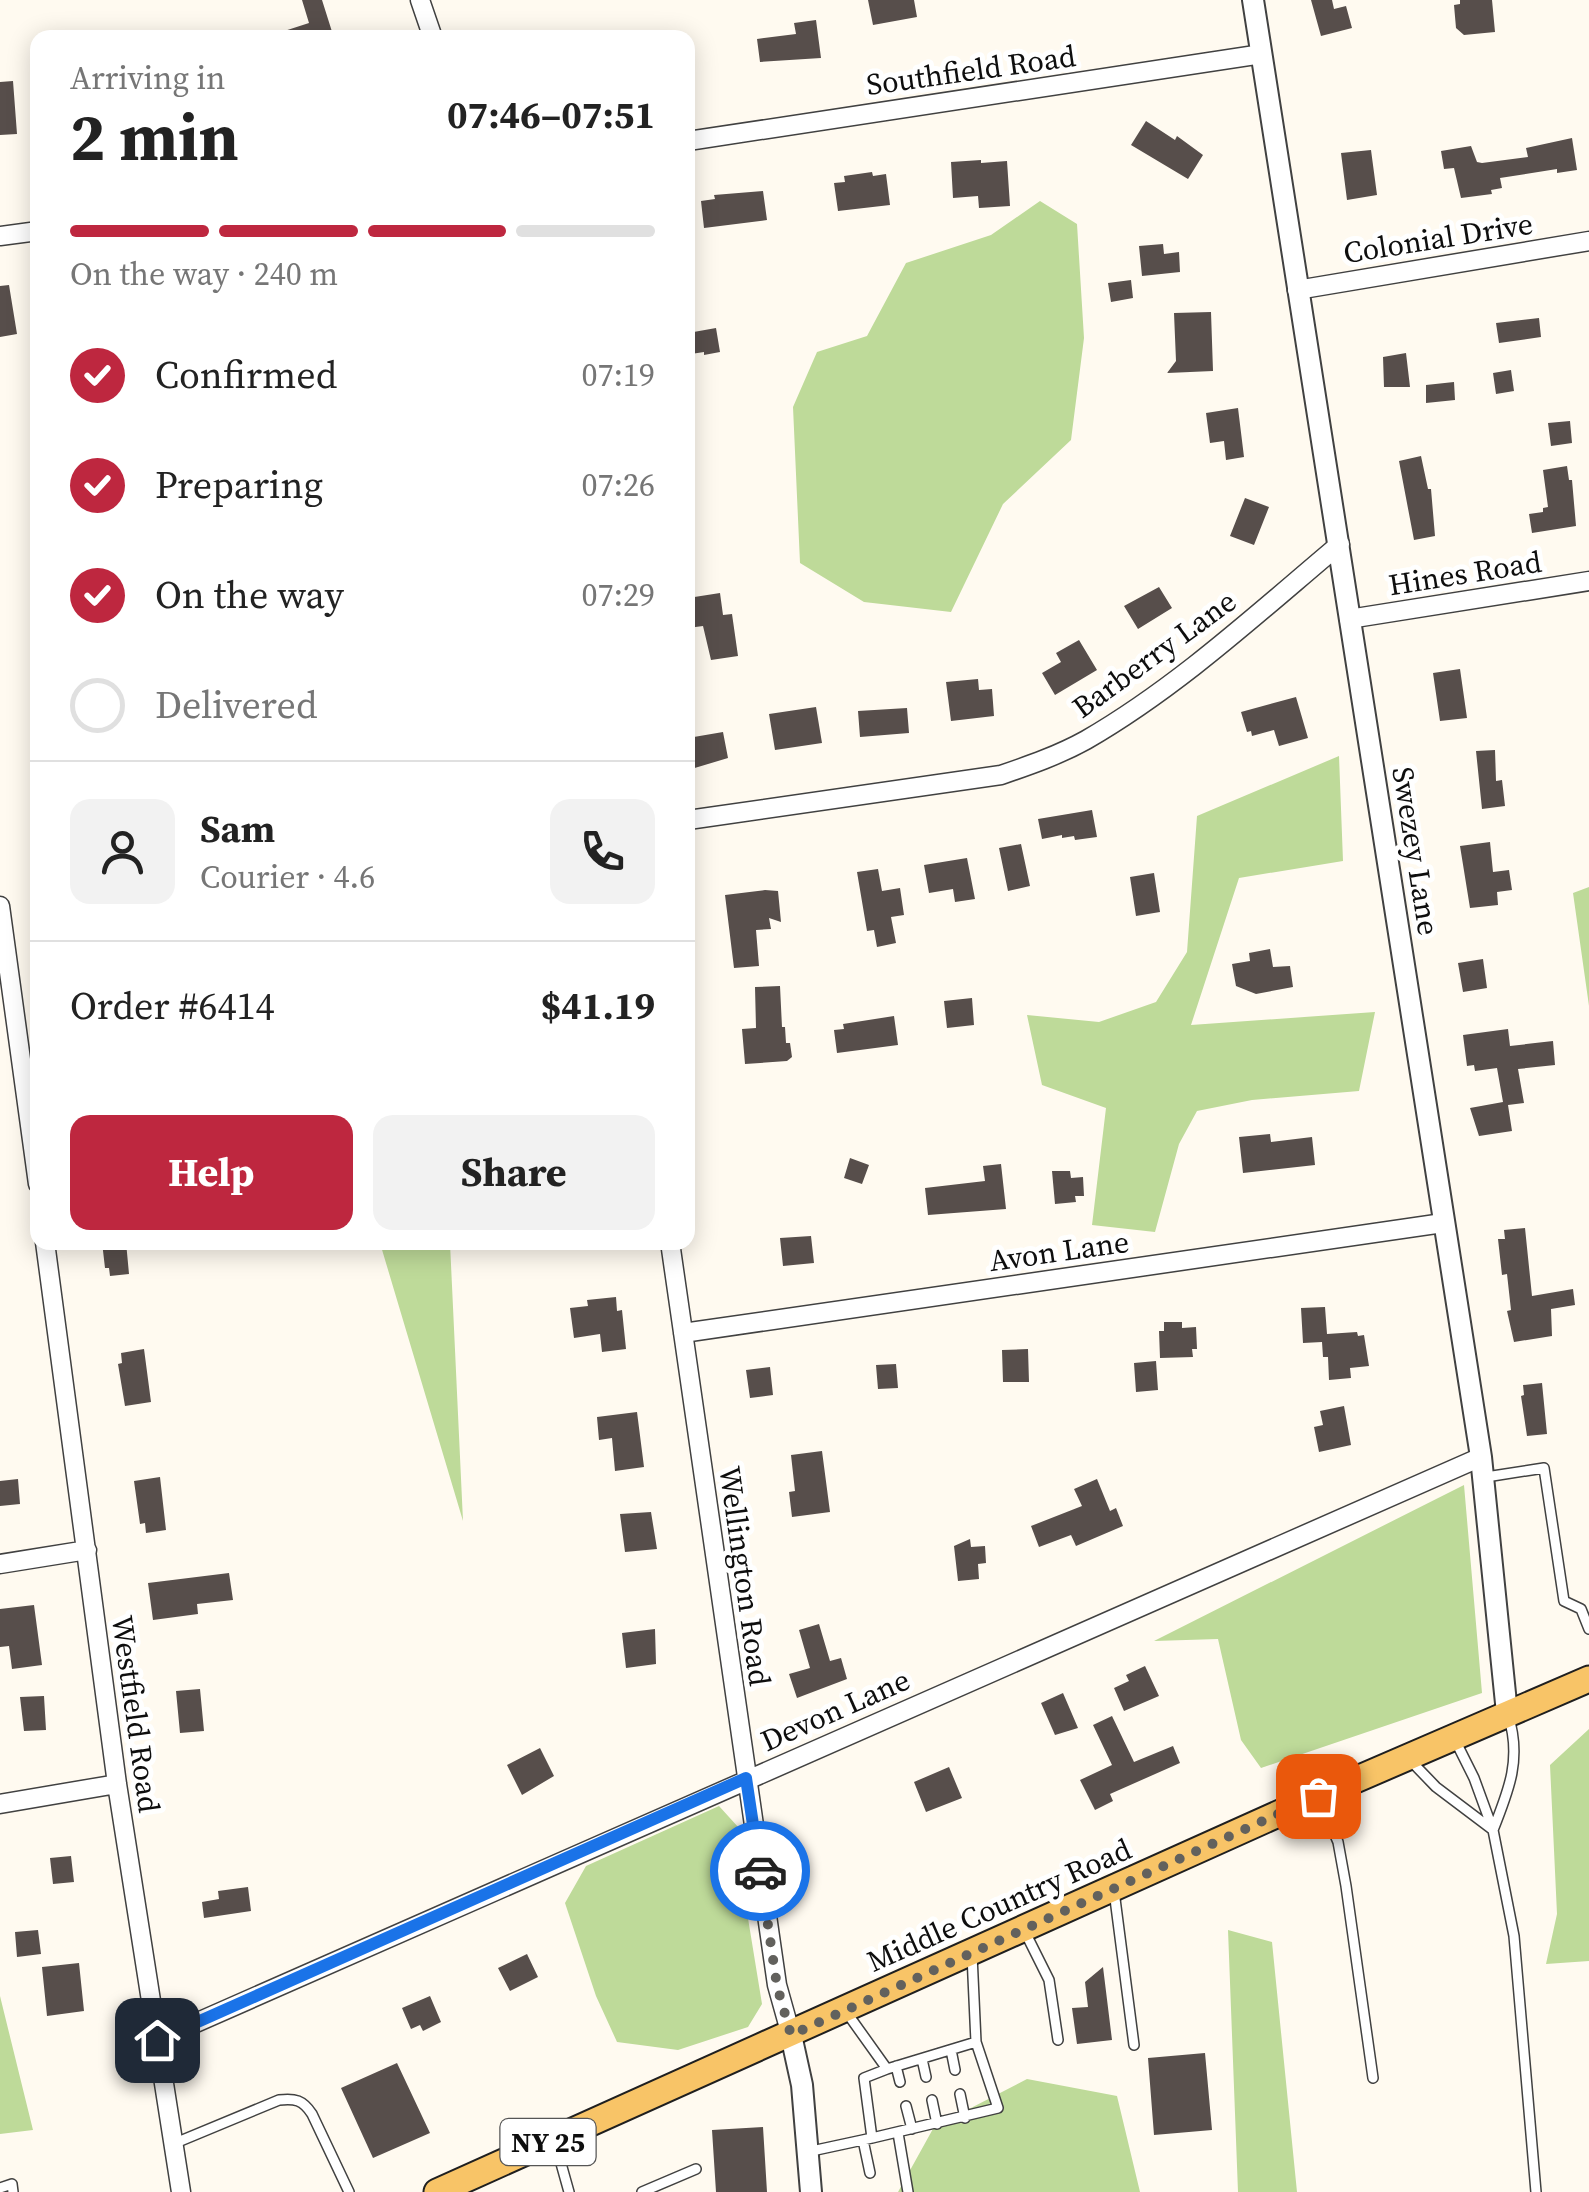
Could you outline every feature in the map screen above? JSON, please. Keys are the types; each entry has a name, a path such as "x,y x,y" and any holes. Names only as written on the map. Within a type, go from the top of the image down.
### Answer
{"main road":[{"name":"Middle Country Road","path":"437,2192 1318,1796 1589,1679"}],"street":[{"path":"420,0 430,30"},
{"name":"Swezey Lane","path":"1253,0 1482,1467 1507,1713"},
{"name":"Southfield Road","path":"695,140 1262,54"},
{"path":"0,236 30,233"},
{"name":"Colonial Drive","path":"1297,290 1589,241"},
{"name":"Barberry Lane","path":"695,819 1001,776 1045,760 1084,741 1172,681 1340,544"},
{"name":"Hines Road","path":"1349,619 1589,581"},
{"path":"1,915 30,1126"},
{"name":"Avon Lane","path":"683,1333 1443,1223"},
{"name":"Westfield Road","path":"46,1250 117,1784 181,2192"},
{"name":"Wellington Road","path":"671,1250 777,1986 791,2035"},
{"name":"Devon Lane","path":"157,2040 746,1778 1482,1467"},
{"path":"0,1564 87,1550"},
{"path":"0,1804 117,1784"},
{"path":"791,2035 802,2084 811,2192"}],"lane":[{"path":"1482,1467 1544,1468 1564,1600 1581,1608 1589,1629"},
{"path":"1493,1830 1514,1770 1516,1752 1507,1713"},
{"path":"1454,1737 1493,1830 1514,1936 1536,2192"},
{"path":"1406,1757 1436,1787 1493,1830"},
{"path":"1318,1796 1338,1842 1372,2078"},
{"path":"1114,1889 1134,2044"},
{"path":"1024,1930 1048,1980 1058,2040"},
{"path":"808,2152 998,2108 976,2042 972,1953"},
{"path":"845,2011 900,2082"},
{"path":"870,2173 864,2078 976,2042"},
{"path":"951,2050 955,2070"},
{"path":"922,2059 926,2076"},
{"path":"960,2094 965,2118"},
{"path":"174,2144 279,2100 294,2098 305,2103 312,2114 350,2192"},
{"path":"932,2100 937,2124"},
{"path":"906,2106 912,2130"},
{"path":"898,2132 908,2192"},
{"path":"554,2140 569,2192"},
{"path":"642,2192 696,2169"},
{"path":"0,2188 12,2184 13,2192"}],"green space":[{"path":"1040,201 1077,224 1084,338 1071,440 1003,504 951,612 864,602 800,563 793,407 817,352 867,336 906,263 991,235"},
{"path":"1339,756 1343,861 1239,878 1191,1025 1375,1012 1359,1091 1252,1100 1197,1111 1179,1144 1155,1232 1092,1225 1106,1108 1042,1085 1027,1015 1099,1022 1156,1002 1187,952 1197,816"},
{"path":"1589,887 1589,1006 1573,893"},
{"path":"382,1250 450,1250 463,1521"},
{"path":"1464,1485 1482,1693 1261,1768 1241,1740 1218,1639 1154,1641"},
{"path":"1589,1729 1589,1961 1546,1964 1557,1914 1550,1765"},
{"path":"719,1806 739,1828 745,1900 762,2004 748,2027 678,2050 617,2042 596,1996 565,1903 586,1866"},
{"path":"1228,1930 1272,1942 1297,2192 1238,2192"},
{"path":"0,1996 33,2130 0,2134"},
{"path":"1027,2079 1117,2096 1140,2192 898,2192 934,2127"}],"building":[{"path":"302,0 322,0 331,30 287,30 309,23"},
{"path":"868,0 914,0 917,17 873,25"},
{"path":"1311,0 1332,0 1334,9 1346,6 1352,28 1321,36"},
{"path":"1460,0 1492,0 1495,32 1464,35 1456,28 1454,5 1460,4"},
{"path":"816,20 821,58 760,62 757,39 796,34 794,23"},
{"path":"13,81 17,134 0,135 0,82"},
{"path":"1146,121 1203,155 1188,179 1131,145"},
{"path":"1572,138 1577,170 1557,173 1557,169 1500,178 1502,188 1491,190 1492,194 1461,198 1454,168 1444,169 1441,151 1471,146 1477,162 1482,163 1528,157 1526,148"},
{"path":"1371,150 1377,195 1347,200 1341,153"},
{"path":"1007,161 1010,206 979,208 978,196 953,198 951,162"},
{"path":"872,172 873,176 886,174 890,205 838,211 834,183 845,182 844,176"},
{"path":"763,191 767,220 704,228 701,201 715,199 714,195"},
{"path":"1163,244 1164,254 1179,252 1180,272 1142,276 1139,246"},
{"path":"1131,280 1133,298 1111,302 1108,283"},
{"path":"9,285 17,334 0,337 0,286"},
{"path":"1211,312 1213,371 1167,373 1176,361 1174,313"},
{"path":"1539,318 1541,337 1499,343 1496,323"},
{"path":"716,328 720,352 695,353 695,332"},
{"path":"1406,353 1410,387 1384,387 1383,357"},
{"path":"1511,370 1514,391 1496,394 1493,373"},
{"path":"1454,382 1455,400 1426,403 1426,385"},
{"path":"1238,408 1244,457 1226,460 1224,441 1210,443 1206,413"},
{"path":"1570,421 1572,443 1551,446 1548,423"},
{"path":"1421,456 1431,489 1435,536 1414,540 1399,461"},
{"path":"1567,466 1576,526 1532,533 1529,514 1548,507 1543,470"},
{"path":"1245,498 1269,507 1254,545 1230,536"},
{"path":"1159,587 1172,608 1138,629 1124,606"},
{"path":"720,593 723,615 732,614 738,656 711,660 703,626 695,627 695,597"},
{"path":"1079,640 1097,670 1055,695 1042,673 1061,662 1056,653"},
{"path":"1460,669 1467,718 1440,721 1433,673"},
{"path":"978,679 979,690 992,689 994,716 951,721 946,682"},
{"path":"1296,697 1308,738 1279,746 1274,730 1252,736 1251,731 1247,732 1241,712"},
{"path":"816,707 822,743 775,750 769,714"},
{"path":"907,708 909,733 860,737 858,711"},
{"path":"723,732 728,758 695,768 695,737"},
{"path":"1495,750 1496,781 1502,780 1505,806 1482,809 1476,751"},
{"path":"1092,810 1097,837 1075,840 1074,836 1062,835 1042,839 1038,819"},
{"path":"1490,842 1493,872 1509,870 1512,890 1497,892 1498,905 1470,908 1460,846"},
{"path":"1021,844 1030,886 1008,891 999,848"},
{"path":"967,858 975,899 955,902 953,889 929,893 924,865"},
{"path":"878,869 882,891 900,888 904,915 891,917 896,943 877,947 874,930 867,931 857,872"},
{"path":"1154,873 1160,912 1136,916 1130,877"},
{"path":"778,891 781,922 769,918 771,929 756,930 759,966 734,968 725,895"},
{"path":"1270,949 1273,967 1290,966 1293,987 1256,994 1236,986 1232,964 1250,961 1249,953"},
{"path":"1483,959 1487,988 1463,992 1458,963"},
{"path":"780,986 782,1027 792,1057 787,1061 745,1064 742,1029 756,1028 755,987"},
{"path":"972,998 974,1025 947,1028 944,1001"},
{"path":"894,1016 898,1045 837,1053 834,1030 844,1029 843,1024"},
{"path":"1508,1029 1510,1046 1553,1041 1555,1065 1518,1069 1524,1103 1508,1105 1512,1131 1479,1136 1470,1108 1503,1102 1497,1068 1475,1071 1474,1065 1467,1066 1463,1035"},
{"path":"1270,1134 1271,1142 1312,1137 1315,1165 1243,1173 1239,1137"},
{"path":"850,1158 869,1165 862,1184 844,1178"},
{"path":"1001,1164 1006,1209 928,1215 925,1188 985,1181 983,1166"},
{"path":"1052,1171 1070,1171 1071,1178 1083,1177 1084,1196 1075,1196 1076,1202 1055,1204"},
{"path":"1525,1228 1532,1296 1573,1289 1575,1305 1551,1309 1552,1336 1514,1342 1507,1311 1511,1310 1507,1274 1502,1275 1498,1239 1505,1239 1504,1230"},
{"path":"811,1236 814,1263 783,1266 780,1238"},
{"path":"103,1250 127,1250 129,1274 110,1276 109,1268 105,1268"},
{"path":"616,1297 617,1311 622,1310 626,1349 602,1352 600,1334 574,1338 570,1308 588,1306 587,1300"},
{"path":"1325,1307 1327,1334 1364,1335 1369,1366 1350,1368 1351,1378 1329,1380 1328,1357 1323,1357 1322,1342 1303,1343 1301,1308"},
{"path":"1164,1322 1182,1322 1182,1328 1196,1327 1197,1349 1192,1349 1193,1357 1160,1358 1159,1331 1164,1331"},
{"path":"144,1349 151,1402 125,1406 118,1364 122,1363 121,1353"},
{"path":"1028,1349 1029,1382 1003,1382 1002,1350"},
{"path":"1156,1361 1158,1390 1136,1392 1134,1363"},
{"path":"896,1364 898,1388 878,1389 876,1365"},
{"path":"770,1367 773,1395 750,1398 746,1370"},
{"path":"1542,1383 1547,1434 1527,1436 1523,1385"},
{"path":"1344,1406 1351,1445 1319,1452 1314,1427 1323,1425 1320,1411"},
{"path":"637,1412 644,1467 615,1471 612,1438 599,1440 597,1417"},
{"path":"822,1451 830,1512 792,1517 789,1492 795,1491 791,1455"},
{"path":"160,1477 166,1530 146,1533 145,1523 140,1524 134,1481"},
{"path":"18,1479 20,1504 0,1506 0,1481"},
{"path":"1097,1479 1110,1511 1116,1508 1123,1526 1076,1546 1071,1535 1039,1547 1031,1526 1082,1506 1074,1489"},
{"path":"651,1512 657,1549 625,1552 620,1514"},
{"path":"970,1539 971,1547 985,1546 986,1563 978,1564 979,1579 958,1581 954,1546"},
{"path":"229,1573 233,1600 197,1604 198,1614 153,1620 148,1583"},
{"path":"34,1605 42,1665 12,1669 9,1646 0,1647 0,1609"},
{"path":"819,1624 830,1661 841,1658 847,1679 797,1698 789,1674 810,1668 799,1630"},
{"path":"655,1629 656,1664 626,1668 622,1633"},
{"path":"1145,1666 1159,1696 1124,1711 1114,1688 1129,1681 1126,1675"},
{"path":"200,1689 204,1731 180,1733 176,1691"},
{"path":"1063,1693 1078,1728 1055,1735 1041,1703"},
{"path":"44,1696 46,1730 24,1731 20,1697"},
{"path":"1112,1716 1134,1762 1173,1746 1180,1763 1110,1794 1113,1801 1095,1810 1080,1780 1112,1765 1093,1725"},
{"path":"540,1748 554,1776 522,1795 507,1765"},
{"path":"949,1767 962,1798 926,1812 914,1782"},
{"path":"71,1856 74,1882 53,1884 50,1858"},
{"path":"248,1887 251,1911 204,1918 202,1902 219,1899 218,1891"},
{"path":"38,1930 41,1954 17,1957 15,1932"},
{"path":"527,1954 538,1977 510,1991 498,1968"},
{"path":"79,1963 84,2011 47,2016 42,1967"},
{"path":"1103,1967 1112,2040 1077,2044 1072,2008 1088,2007 1085,1982"},
{"path":"430,1996 441,2022 423,2031 420,2025 411,2029 402,2008"},
{"path":"1205,2053 1212,2130 1154,2135 1148,2058"},
{"path":"397,2063 430,2133 373,2158 341,2088"},
{"path":"763,2127 767,2192 716,2192 712,2130"}],"way so far":[{"path":"760,1871 777,1986 791,2035 1318,1796"}],"route":[{"path":"157,2040 746,1778 760,1871"}]}
